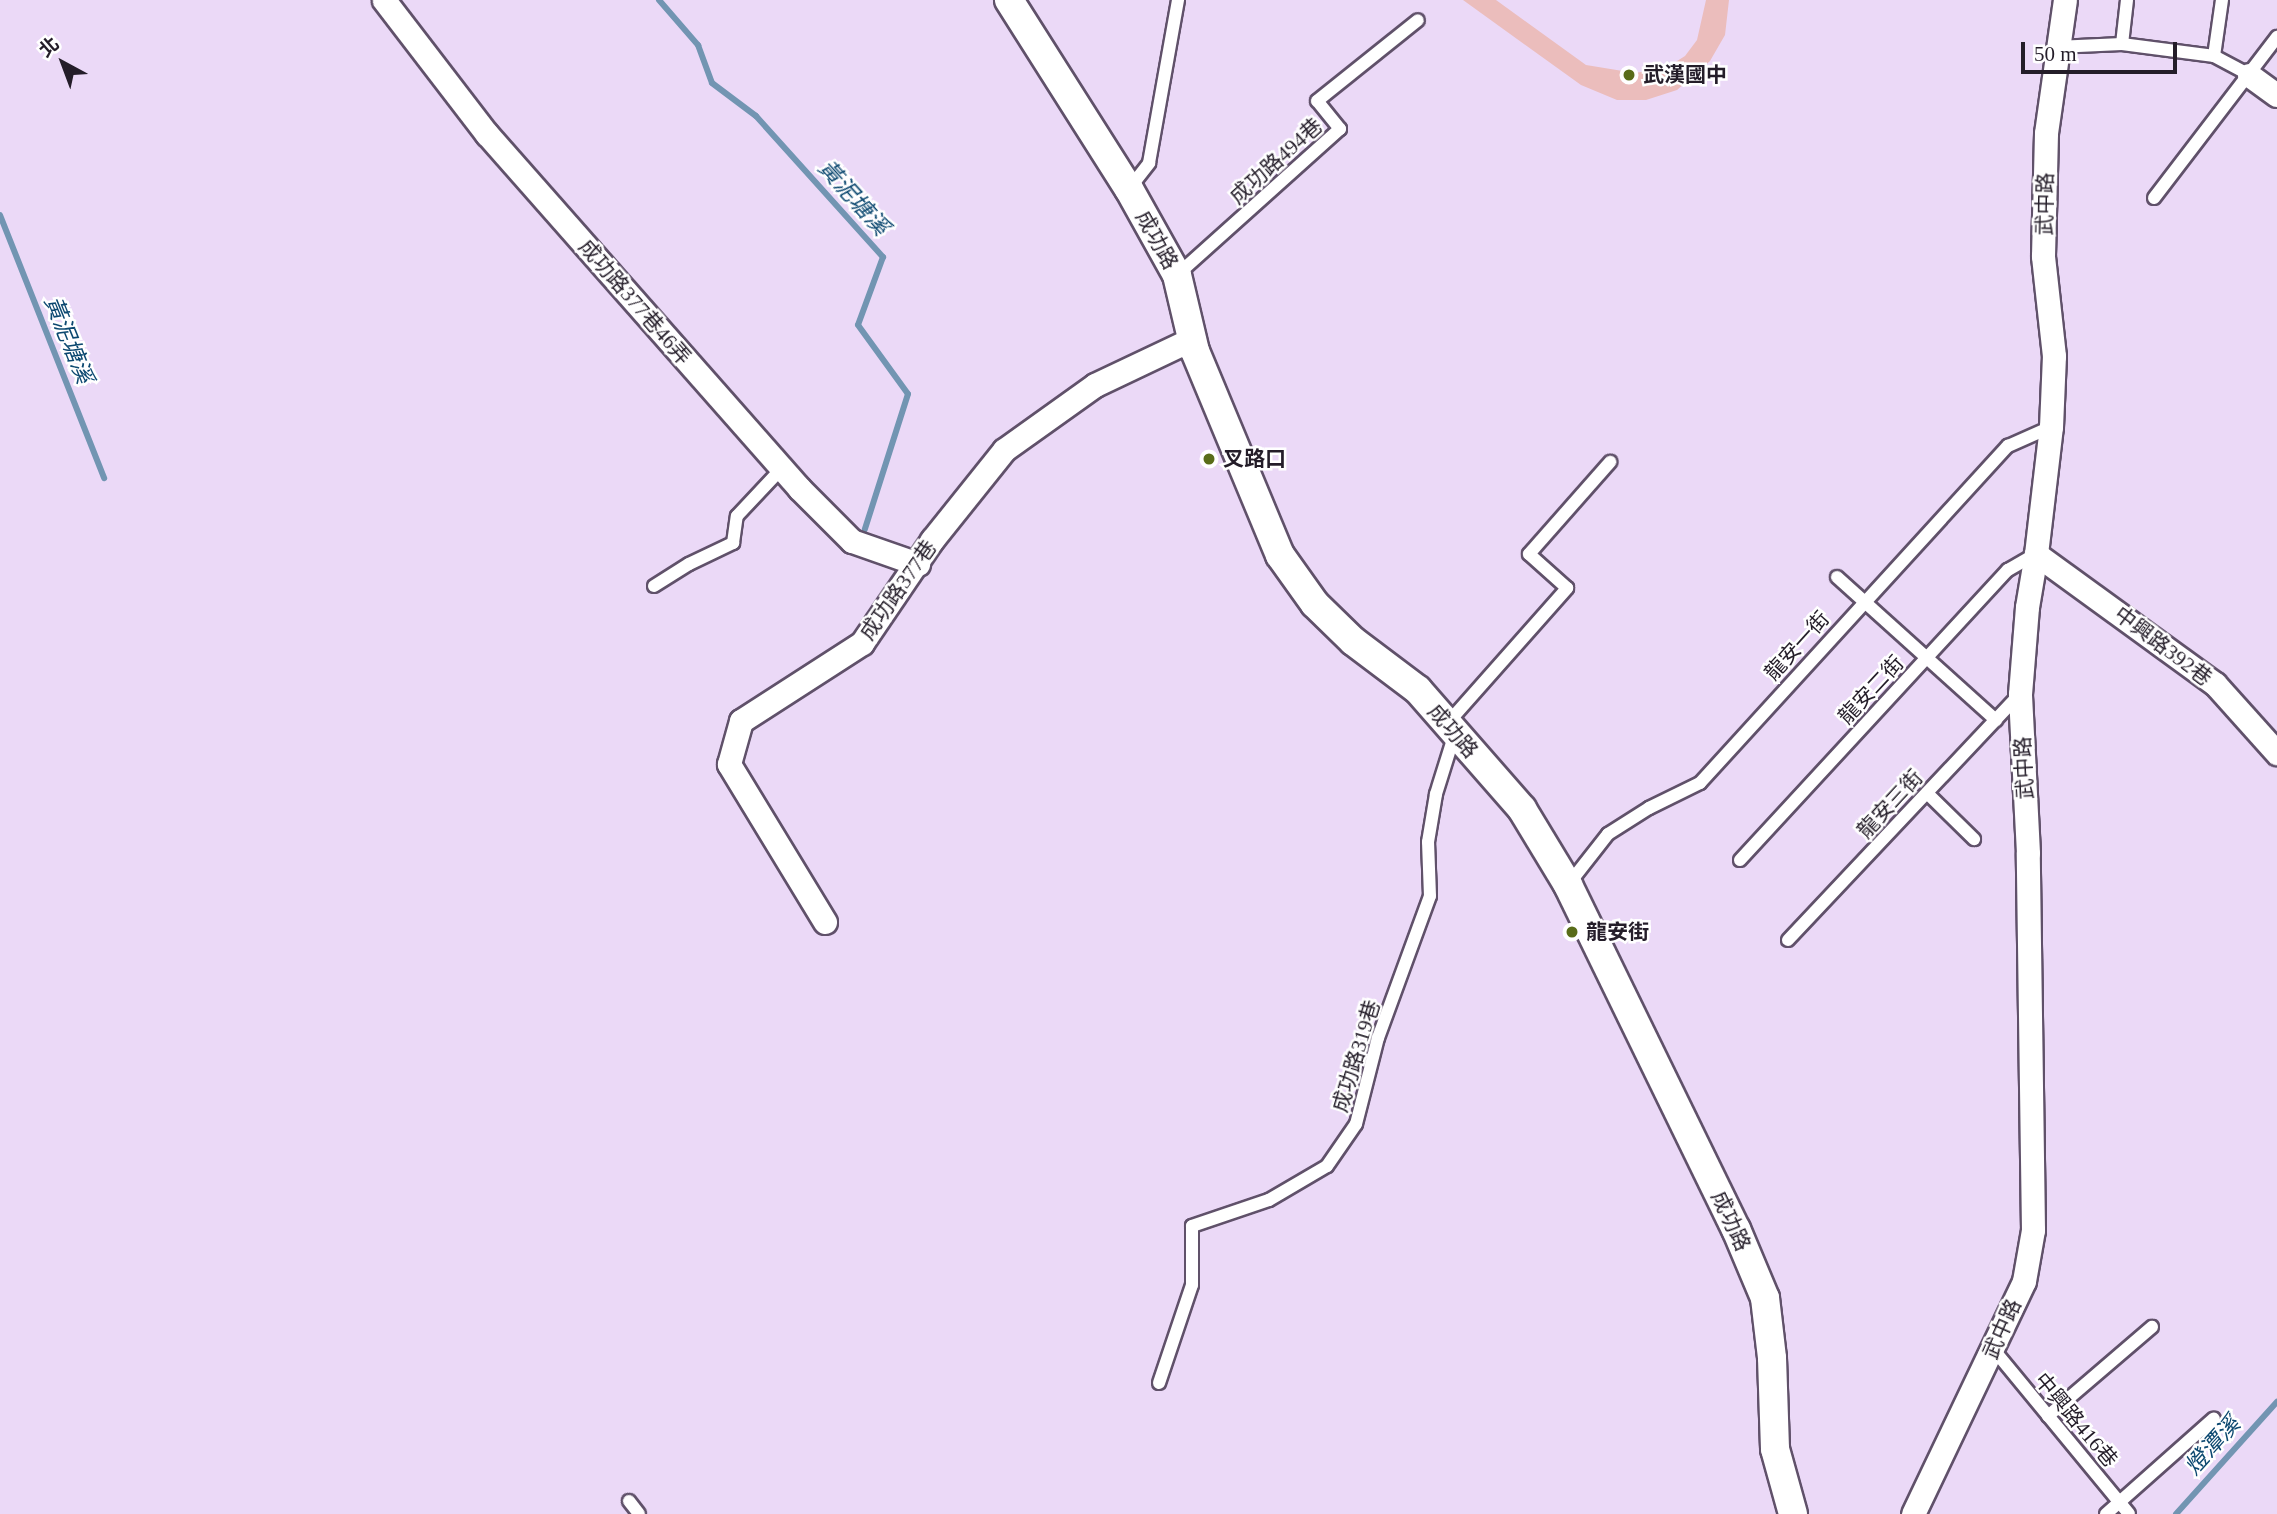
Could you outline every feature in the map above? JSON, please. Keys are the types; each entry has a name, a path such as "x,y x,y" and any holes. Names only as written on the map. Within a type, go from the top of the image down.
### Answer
{"street":[{"name":"成功路377巷46弄","path":"384,0 487,134 782,468 852,541 918,564"},
{"name":"成功路","path":"1009,0 1129,189 1177,275 1192,339 1280,555 1315,604 1353,642 1418,690 1522,809 1567,885 1736,1229 1765,1297 1772,1358 1775,1449 1793,1514"},
{"name":"武中路","path":"1913,1514 1994,1350 2024,1281 2032,1230 2028,853 2020,694 2027,607 2051,427 2054,356 2043,256 2046,133 2056,47 2065,0"},
{"path":"2249,75 2277,94"},
{"name":"成功路377巷","path":"825,922 729,764 741,722 862,643 932,540 1004,450 1095,385 1192,339"},
{"name":"中興路392巷","path":"2036,554 2215,684 2277,753"}],"lane":[{"path":"1129,189 1149,163 1178,0"},
{"path":"2122,44 2127,0"},
{"path":"2214,56 2222,0"},
{"name":"成功路494巷","path":"1177,275 1340,129 1317,101 1418,20"},
{"path":"2154,198 2277,37"},
{"path":"2056,47 2122,44 2214,56 2249,75"},
{"name":"龍安一街","path":"1567,885 1608,834 1649,808 1700,783 2008,446 2051,427"},
{"path":"1450,729 1567,587 1529,554 1610,462"},
{"path":"654,586 690,564 733,543 737,516 782,468"},
{"name":"龍安二街","path":"1740,860 2008,570 2036,554"},
{"path":"1837,577 1996,720"},
{"name":"龍安三街","path":"1788,940 2020,694"},
{"name":"成功路319巷","path":"1159,1382 1192,1285 1192,1226 1269,1199 1327,1166 1356,1124 1378,1038 1430,896 1428,842 1450,729"},
{"path":"1927,793 1974,839"},
{"path":"2048,1416 2152,1327"},
{"name":"中興路416巷","path":"1994,1350 2129,1514"},
{"path":"2106,1514 2214,1418"},
{"path":"629,1501 639,1514"}],"shaded area":[{"path":"1463,0 1496,0 1586,65 1635,73 1666,68 1685,56 1697,40 1706,0 1729,0 1725,35 1710,61 1677,90 1646,100 1617,100 1581,85"}],"waterway":[{"name":"黃泥塘溪","path":"659,0 698,45 712,83 756,116 883,257 858,325 908,394 865,529"},
{"name":"黃泥塘溪","path":"0,215 104,478"},
{"name":"燈潭溪","path":"2176,1514 2277,1402"}],"place":[{"name":"武漢國中","path":"1629,75"},
{"name":"叉路口","path":"1209,459"},
{"name":"龍安街","path":"1572,932"}]}
